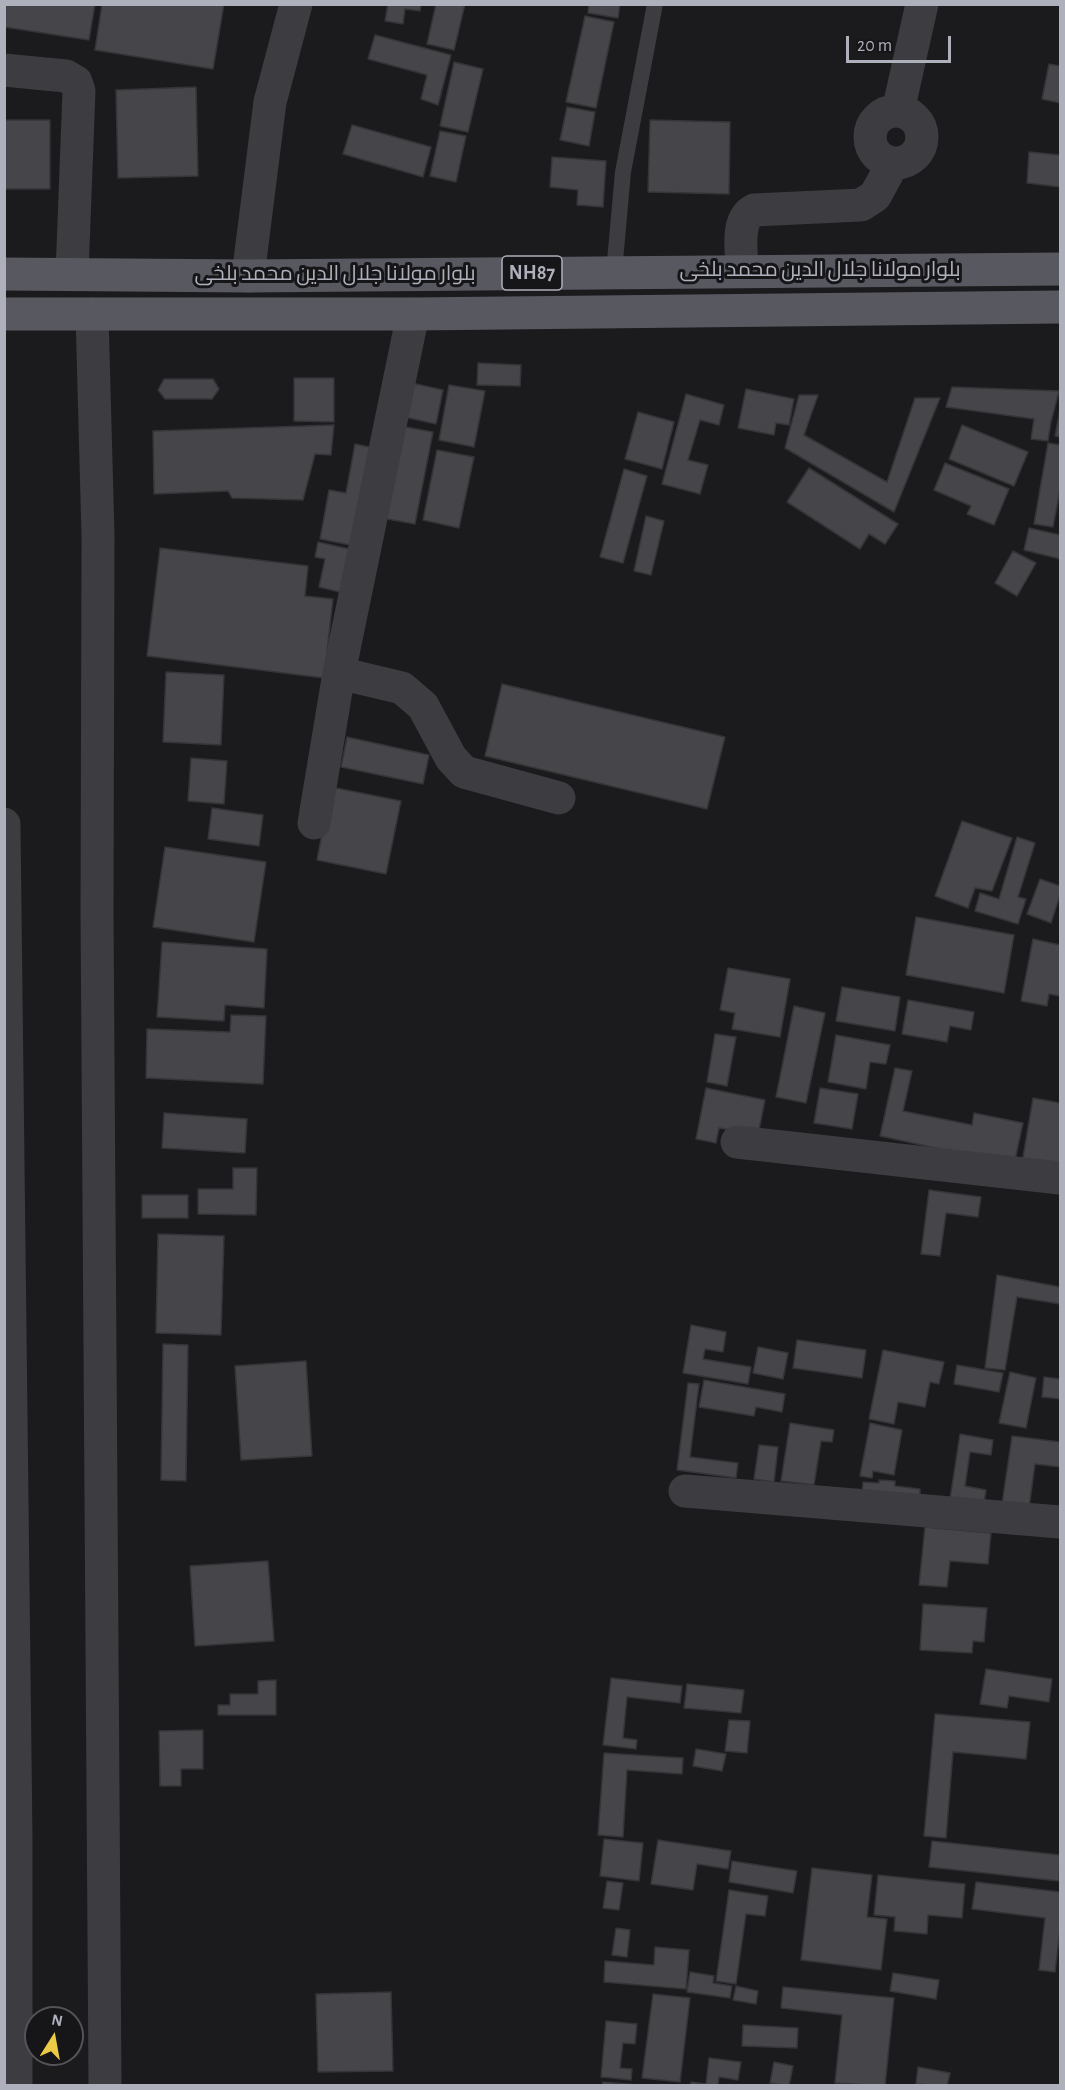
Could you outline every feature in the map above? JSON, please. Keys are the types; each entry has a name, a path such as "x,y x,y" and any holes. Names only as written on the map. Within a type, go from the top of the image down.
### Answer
{"main road":[{"name":"بلوار مولانا جلال الدین محمد بلخی","path":"4,274 248,276 1060,269"},
{"name":"بلوار مولانا جلال الدین محمد بلخی","path":"4,314 413,314 1060,307"}],"street":[{"path":"248,276 270,102 296,4"},
{"path":"742,270 742,224 747,214 754,210 861,205 875,196 892,163 903,162 919,149 922,140 921,129 916,120 898,111 922,4"},
{"path":"4,70 66,76 76,82 79,91 72,274"},
{"path":"93,314 98,536 97,924 105,2085"},
{"path":"314,823 339,673 413,314"},
{"path":"339,673 402,688 423,706 451,758 464,771 559,798"},
{"path":"4,824 10,1838 16,2085"},
{"path":"737,1142 1060,1178"},
{"path":"685,1491 1060,1522"}],"lane":[{"path":"614,272 623,172 655,4"}],"building":[{"path":"4,4 95,4 89,40 4,27"},
{"path":"102,4 224,4 213,69 95,50"},
{"path":"388,4 421,4 420,11 405,9 403,24 385,21"},
{"path":"436,4 465,4 454,50 427,44"},
{"path":"589,4 620,4 618,18 588,13"},
{"path":"585,16 614,22 596,108 566,102"},
{"path":"375,35 451,55 438,105 421,99 427,75 368,59"},
{"path":"454,62 483,69 468,132 440,126"},
{"path":"1049,64 1060,66 1060,103 1042,99"},
{"path":"196,87 198,176 118,178 116,90"},
{"path":"567,107 595,112 589,146 560,140"},
{"path":"4,120 50,120 50,189 4,189"},
{"path":"650,120 730,122 729,194 648,192"},
{"path":"352,125 431,147 423,177 343,154"},
{"path":"440,131 466,136 456,182 430,176"},
{"path":"1029,152 1060,155 1060,187 1027,183"},
{"path":"552,157 606,161 603,207 577,205 578,190 550,187"},
{"path":"478,363 521,365 520,386 477,385"},
{"path":"294,378 334,378 334,422 294,421"},
{"path":"164,379 213,379 219,389 212,399 165,399 158,390"},
{"path":"407,382 443,390 436,424 400,416"},
{"path":"449,385 485,391 474,447 439,440"},
{"path":"952,387 1059,391 1048,441 1031,439 1034,419 946,407"},
{"path":"746,389 794,399 789,425 776,423 774,435 738,428"},
{"path":"686,394 724,405 719,425 700,420 688,460 708,465 700,494 662,484"},
{"path":"799,395 818,395 804,435 887,482 915,398 940,398 894,512 785,448"},
{"path":"1060,410 1060,437 1055,436"},
{"path":"638,412 674,422 662,469 625,459"},
{"path":"334,425 331,455 315,454 303,500 232,498 228,491 154,494 153,431"},
{"path":"962,425 1028,452 1014,486 949,459"},
{"path":"400,426 433,432 415,524 382,518"},
{"path":"1048,443 1060,445 1060,490 1053,527 1034,524"},
{"path":"355,444 374,448 355,546 320,539 329,490 346,493"},
{"path":"437,450 474,457 459,528 423,520"},
{"path":"945,463 1009,489 994,525 967,514 971,506 934,490"},
{"path":"809,468 898,524 885,544 869,534 860,549 787,502"},
{"path":"624,469 647,476 623,563 600,557"},
{"path":"646,516 664,521 651,575 634,571"},
{"path":"1029,528 1060,535 1060,559 1024,550"},
{"path":"318,542 354,550 344,593 319,587 325,559 315,557"},
{"path":"160,548 308,566 305,596 333,599 324,678 147,656"},
{"path":"1013,551 1036,563 1017,596 995,583"},
{"path":"166,672 224,675 221,745 163,742"},
{"path":"502,684 725,737 707,809 485,756"},
{"path":"347,737 429,755 423,784 341,767"},
{"path":"191,758 227,761 224,804 188,801"},
{"path":"331,787 401,801 386,874 317,860"},
{"path":"212,808 263,815 259,846 208,839"},
{"path":"962,821 1012,838 992,891 975,888 968,908 935,896"},
{"path":"1017,837 1035,843 1018,897 1026,899 1018,924 975,911 980,893 999,899"},
{"path":"165,847 266,862 254,942 153,927"},
{"path":"1040,879 1060,886 1060,895 1051,923 1027,914"},
{"path":"916,917 1014,935 1004,993 906,975"},
{"path":"1033,939 1060,945 1060,996 1049,994 1047,1006 1021,1001"},
{"path":"162,942 267,949 264,1008 225,1005 224,1021 157,1017"},
{"path":"728,968 790,979 780,1037 732,1029 735,1013 720,1010"},
{"path":"842,987 900,997 895,1031 836,1021"},
{"path":"908,1000 974,1012 971,1030 950,1026 947,1042 902,1034"},
{"path":"794,1006 825,1013 806,1103 776,1097"},
{"path":"231,1015 266,1016 263,1084 146,1078 147,1029 230,1032"},
{"path":"715,1034 736,1037 727,1086 707,1082"},
{"path":"836,1035 890,1045 886,1064 870,1062 866,1089 828,1082"},
{"path":"895,1068 912,1071 903,1111 972,1125 974,1113 1023,1123 1014,1165 880,1136"},
{"path":"706,1088 765,1100 758,1135 719,1128 716,1143 696,1139"},
{"path":"820,1088 858,1094 852,1129 814,1123"},
{"path":"1033,1098 1060,1103 1060,1169 1022,1163"},
{"path":"164,1113 247,1119 245,1153 162,1148"},
{"path":"233,1168 257,1168 256,1215 198,1214 198,1189 233,1189"},
{"path":"929,1190 981,1197 978,1217 946,1213 940,1256 921,1254"},
{"path":"142,1195 188,1195 188,1218 142,1218"},
{"path":"158,1234 224,1236 221,1335 156,1333"},
{"path":"997,1275 1060,1287 1060,1304 1017,1297 1005,1370 985,1368"},
{"path":"691,1325 726,1332 723,1352 705,1349 703,1359 751,1367 748,1384 683,1373"},
{"path":"797,1340 866,1350 862,1378 793,1368"},
{"path":"163,1344 188,1345 186,1481 161,1480"},
{"path":"758,1347 788,1353 783,1379 753,1373"},
{"path":"883,1350 944,1362 939,1384 930,1382 925,1407 898,1402 894,1424 869,1419"},
{"path":"306,1361 312,1456 241,1460 235,1366"},
{"path":"957,1365 1003,1373 999,1392 954,1384"},
{"path":"1010,1372 1036,1378 1026,1428 999,1423"},
{"path":"1044,1377 1060,1379 1060,1399 1042,1397"},
{"path":"704,1380 785,1394 782,1412 756,1407 754,1416 699,1407"},
{"path":"688,1383 699,1384 690,1457 738,1463 736,1478 677,1470"},
{"path":"790,1423 834,1430 832,1442 821,1441 814,1485 781,1481"},
{"path":"870,1423 902,1430 894,1475 873,1471 872,1478 860,1476"},
{"path":"960,1434 993,1440 991,1455 970,1452 965,1486 986,1490 984,1504 950,1499"},
{"path":"1012,1436 1060,1442 1060,1467 1035,1464 1029,1508 1002,1504"},
{"path":"759,1445 778,1447 774,1482 754,1479"},
{"path":"879,1480 895,1481 895,1486 920,1489 920,1500 862,1495 863,1482 879,1483"},
{"path":"925,1527 991,1533 988,1564 950,1561 947,1587 919,1585"},
{"path":"268,1561 274,1641 195,1646 190,1566"},
{"path":"923,1604 987,1608 984,1642 973,1641 972,1653 920,1650"},
{"path":"986,1669 1052,1679 1049,1702 1009,1696 1007,1708 980,1704"},
{"path":"611,1678 682,1686 680,1703 627,1697 623,1738 637,1740 636,1749 603,1745"},
{"path":"276,1680 276,1715 218,1715 218,1705 230,1705 230,1694 258,1694 258,1681"},
{"path":"687,1684 744,1690 741,1713 684,1708"},
{"path":"935,1714 1030,1722 1026,1759 953,1752 946,1838 924,1836"},
{"path":"729,1720 750,1721 747,1753 725,1751"},
{"path":"203,1730 203,1769 181,1769 181,1786 160,1786 159,1731"},
{"path":"696,1749 726,1754 722,1771 693,1766"},
{"path":"604,1753 683,1758 682,1774 627,1770 623,1837 598,1835"},
{"path":"604,1839 643,1843 639,1881 600,1876"},
{"path":"658,1840 731,1851 728,1869 697,1864 693,1890 651,1884"},
{"path":"932,1841 1060,1855 1059,1881 929,1867"},
{"path":"732,1861 797,1871 793,1893 729,1882"},
{"path":"812,1868 872,1875 867,1917 887,1919 881,1970 801,1960"},
{"path":"878,1875 965,1884 962,1918 928,1915 927,1934 894,1931 895,1917 874,1915"},
{"path":"607,1881 623,1883 619,1910 603,1908"},
{"path":"976,1882 1060,1892 1060,1929 1055,1972 1039,1970 1045,1918 972,1909"},
{"path":"729,1890 768,1896 765,1916 746,1914 736,1984 716,1981"},
{"path":"616,1928 630,1930 627,1957 612,1955"},
{"path":"655,1947 689,1950 686,1989 604,1982 605,1961 654,1965"},
{"path":"690,1972 714,1976 713,1983 732,1986 730,1998 687,1992"},
{"path":"893,1973 939,1980 936,1999 890,1991"},
{"path":"736,1986 758,1991 756,2004 733,2000"},
{"path":"783,1987 894,1998 885,2086 835,2083 842,2015 781,2008"},
{"path":"391,1992 393,2071 318,2072 316,1994"},
{"path":"653,1994 690,1998 680,2082 642,2078"},
{"path":"606,2021 637,2024 635,2044 623,2043 620,2068 632,2069 631,2080 601,2077"},
{"path":"743,2025 798,2028 797,2048 742,2046"},
{"path":"709,2058 741,2062 738,2080 719,2077 718,2086 691,2086 691,2082 706,2084"},
{"path":"774,2062 793,2066 789,2086 770,2083"},
{"path":"918,2067 950,2073 947,2086 916,2084"},
{"path":"603,2082 650,2086 602,2086"}]}
